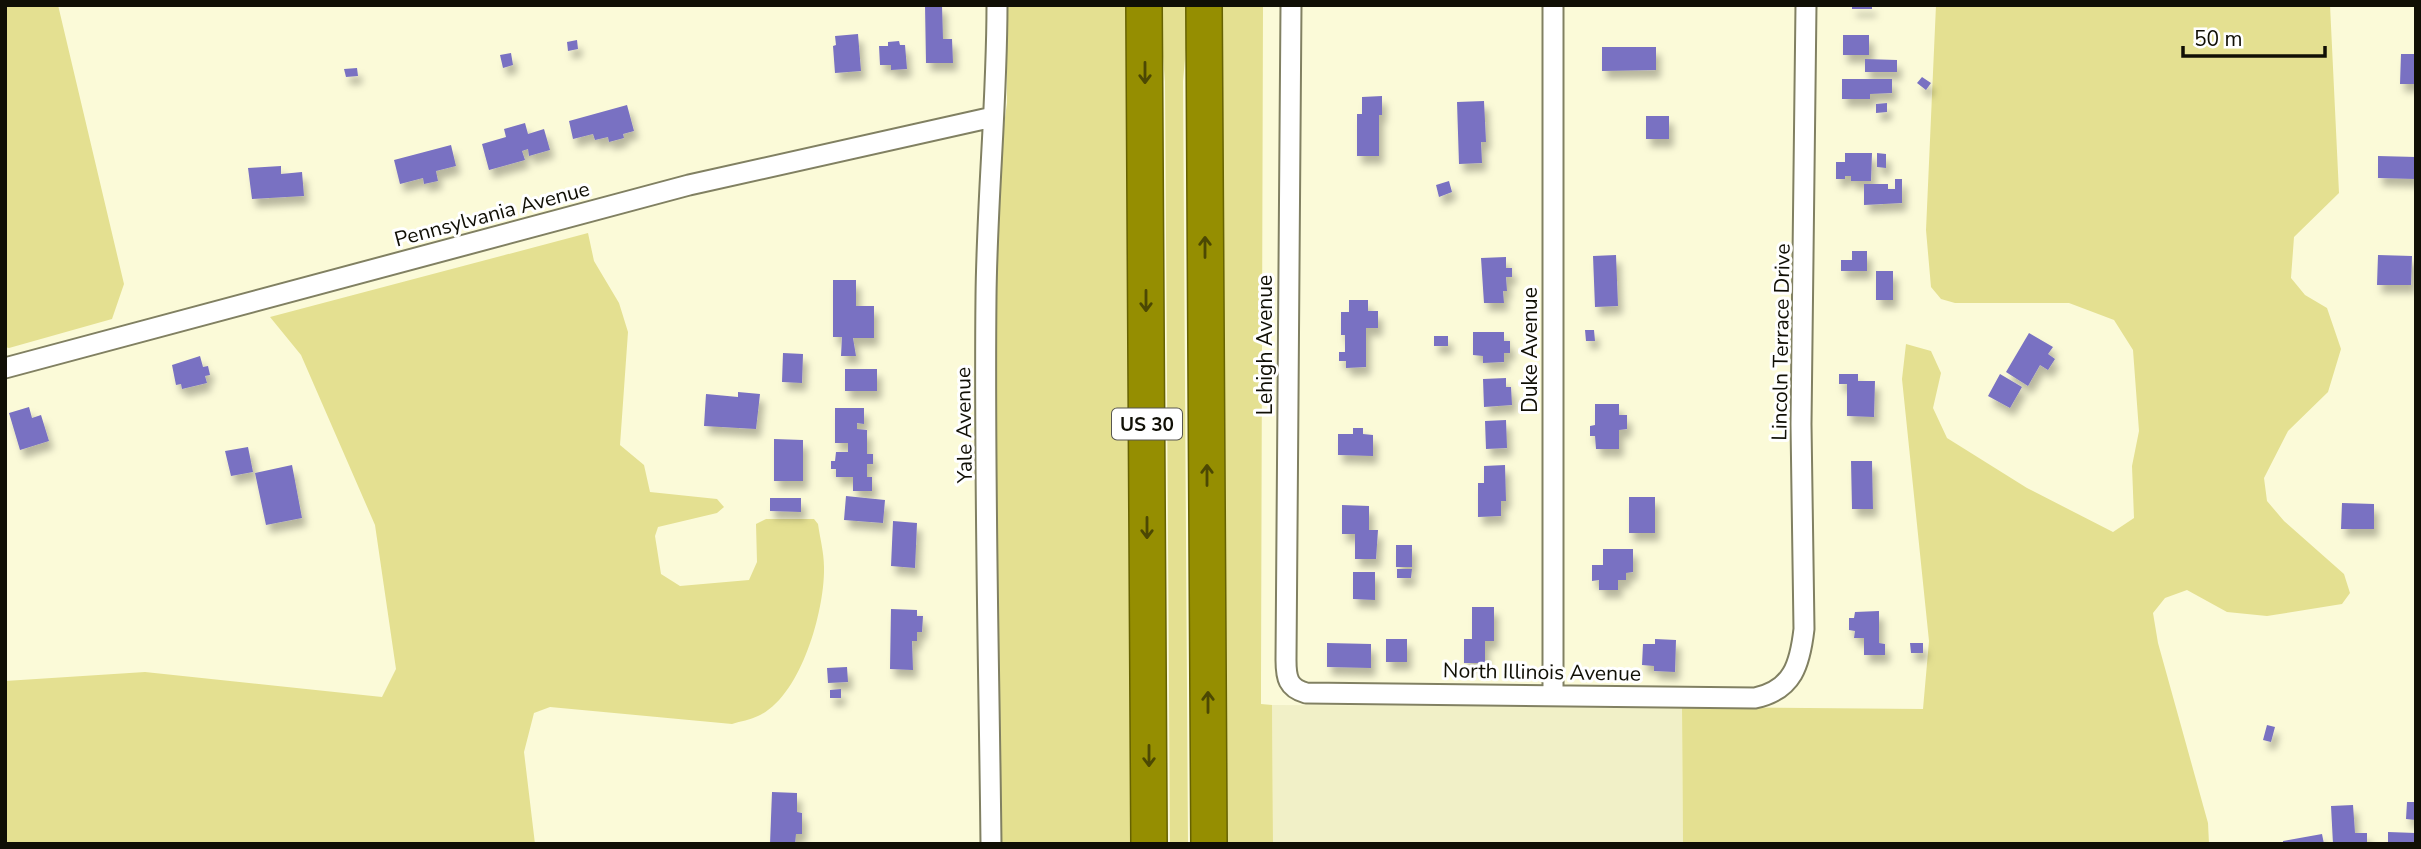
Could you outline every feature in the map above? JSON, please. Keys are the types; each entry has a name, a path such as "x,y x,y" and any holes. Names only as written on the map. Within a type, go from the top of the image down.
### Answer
{"highway":[{"name":"US 30","path":"1144,5 1149,844"},
{"name":"US 30","path":"1204,5 1209,844"}],"street":[{"name":"Yale Avenue","path":"991,844 986,298 987,205 997,69 997,5"},
{"name":"Lehigh Avenue","path":"1289,684 1286,660 1291,5"},
{"name":"Duke Avenue","path":"1553,5 1553,695"},
{"name":"Lincoln Terrace Drive","path":"1790,678 1798,662 1804,629 1801,424 1806,5"},
{"name":"Pennsylvania Avenue","path":"5,368 689,185 993,117"},
{"name":"North Illinois Avenue","path":"1289,684 1306,693 1755,698 1779,690 1790,678"}],"shaded area":[{"path":"5,5 58,5 124,284 112,319 9,348 5,347"},
{"path":"1006,5 1126,5 1131,844 1002,844 995,304 997,177 1007,103"},
{"path":"1159,5 1190,5 1183,81 1188,844 1170,844 1165,82"},
{"path":"1220,5 1263,5 1261,704 1272,705 1273,844 1227,844"},
{"path":"1936,5 2330,5 2339,193 2294,237 2291,278 2305,295 2327,308 2341,349 2328,392 2288,431 2264,478 2267,501 2284,521 2344,574 2350,593 2342,604 2267,616 2227,612 2187,590 2165,598 2153,613 2158,643 2208,823 2209,844 1683,844 1682,707 1923,709 1929,641 1902,379 1906,344 1931,351 1941,373 1933,408 1947,438 2027,488 2113,532 2134,518 2132,466 2139,431 2133,350 2114,320 2069,303 1955,303 1941,299 1931,287 1926,230"},
{"path":"588,233 594,261 619,303 628,332 620,445 644,465 650,492 717,499 724,507 717,513 658,527 655,536 661,574 680,586 749,580 757,562 756,524 766,519 814,519 818,524 824,567 815,628 798,672 787,691 773,706 755,717 732,724 550,707 534,713 524,752 535,844 5,844 5,681 145,672 382,697 396,669 375,525 301,355 270,317"},
{"path":"1272,705 1682,707 1683,844 1273,844"}],"building":[{"path":"925,5 942,5 943,39 952,39 953,63 926,63"},
{"path":"1852,5 1872,5 1872,9 1852,9"},
{"path":"858,34 861,71 835,73 835,36"},
{"path":"1843,35 1869,35 1869,55 1843,55"},
{"path":"577,40 578,49 568,51 567,42"},
{"path":"899,41 900,45 905,45 907,69 891,70 891,65 880,65 879,46 888,46 888,42"},
{"path":"1602,47 1656,47 1656,70 1602,71"},
{"path":"511,53 513,65 503,68 500,55"},
{"path":"2401,54 2416,54 2416,84 2400,84"},
{"path":"1865,59 1897,60 1897,72 1865,72"},
{"path":"357,68 358,76 346,77 344,69"},
{"path":"1922,77 1931,83 1926,90 1917,83"},
{"path":"1842,79 1892,79 1892,93 1870,94 1870,99 1842,99"},
{"path":"1382,96 1379,156 1357,156 1357,114 1362,114 1362,97"},
{"path":"1484,101 1486,142 1481,142 1482,163 1459,164 1457,102"},
{"path":"1887,103 1887,112 1876,113 1876,104"},
{"path":"627,105 634,131 623,134 624,138 609,142 608,137 595,140 593,134 573,139 569,121"},
{"path":"1646,116 1669,116 1669,139 1646,139"},
{"path":"525,123 528,134 544,129 550,150 529,156 528,149 522,151 525,160 489,170 482,144 506,137 504,129"},
{"path":"451,145 456,166 436,171 438,181 424,184 423,178 400,184 394,160"},
{"path":"1845,153 1872,153 1871,181 1851,181 1851,176 1836,179 1836,162 1845,162"},
{"path":"1877,153 1886,154 1886,168 1877,167"},
{"path":"2378,156 2416,157 2416,179 2378,178"},
{"path":"281,166 281,174 302,172 304,196 252,199 248,168"},
{"path":"1895,179 1902,179 1902,203 1864,205 1864,184 1888,184 1888,189 1895,189"},
{"path":"1449,181 1452,192 1439,197 1436,185"},
{"path":"1852,251 1867,251 1867,271 1841,271 1841,260 1852,260"},
{"path":"1616,255 1618,306 1595,307 1593,256"},
{"path":"2378,255 2412,256 2411,285 2377,285"},
{"path":"1506,257 1506,268 1512,268 1512,277 1506,277 1504,303 1484,303 1481,258"},
{"path":"1876,271 1893,271 1893,300 1876,300"},
{"path":"833,280 856,280 856,306 874,306 874,338 853,338 856,356 841,356 842,337 833,337"},
{"path":"1349,300 1368,300 1368,311 1378,311 1378,328 1366,328 1366,367 1346,368 1346,361 1339,361 1339,352 1345,352 1345,335 1341,335 1341,312 1349,312"},
{"path":"1585,330 1594,330 1595,341 1586,341"},
{"path":"1473,332 1504,332 1504,341 1510,341 1510,353 1504,353 1504,362 1483,363 1483,356 1473,355"},
{"path":"2029,333 2053,347 2048,354 2055,359 2048,370 2040,365 2028,386 2006,372"},
{"path":"1434,336 1448,336 1448,346 1434,346"},
{"path":"783,353 803,354 802,383 782,382"},
{"path":"200,356 203,367 208,366 210,375 205,376 207,383 182,389 181,384 176,385 172,365"},
{"path":"845,369 877,369 877,391 845,391"},
{"path":"1839,374 1858,374 1858,381 1875,381 1874,417 1847,416 1847,384 1839,384"},
{"path":"2000,374 2022,387 2010,408 1988,396"},
{"path":"1506,378 1506,387 1511,387 1512,405 1484,407 1483,379"},
{"path":"738,392 760,394 756,429 704,426 706,394 738,397"},
{"path":"1595,404 1619,404 1619,415 1627,415 1627,429 1619,430 1619,449 1596,449 1595,436 1590,436 1590,426 1595,425"},
{"path":"29,407 32,418 41,415 49,441 20,450 9,413"},
{"path":"835,408 864,408 864,424 857,423 857,429 867,430 867,454 873,454 873,464 867,464 867,477 872,477 872,491 853,491 853,477 836,477 836,469 831,469 831,461 835,461 836,452 848,452 848,443 835,443"},
{"path":"1506,420 1507,448 1486,449 1485,421"},
{"path":"1353,428 1363,428 1363,434 1373,435 1373,456 1338,455 1338,434 1353,434"},
{"path":"774,439 803,440 803,481 774,481"},
{"path":"248,447 253,472 231,476 225,451"},
{"path":"1851,461 1872,461 1873,509 1852,509"},
{"path":"292,465 302,518 266,525 255,473"},
{"path":"1505,465 1506,501 1501,501 1501,516 1478,517 1478,483 1484,483 1484,466"},
{"path":"846,496 885,500 883,523 844,520"},
{"path":"1629,497 1655,497 1655,533 1629,533"},
{"path":"770,498 801,498 801,512 770,511"},
{"path":"2342,503 2374,504 2374,529 2341,529"},
{"path":"1342,505 1369,506 1369,530 1378,530 1376,559 1355,559 1355,534 1342,534"},
{"path":"893,521 917,523 915,568 891,566"},
{"path":"1396,545 1412,545 1412,567 1396,567"},
{"path":"1603,549 1633,549 1633,572 1626,573 1626,580 1618,580 1618,590 1599,590 1599,580 1592,581 1592,565 1603,565"},
{"path":"1397,569 1412,569 1411,578 1397,578"},
{"path":"1353,572 1375,572 1375,600 1353,599"},
{"path":"1472,607 1494,607 1494,641 1485,641 1485,663 1464,663 1464,639 1472,639"},
{"path":"891,609 917,610 917,616 923,616 922,632 917,632 917,641 912,641 913,670 890,669"},
{"path":"1879,611 1879,643 1885,644 1885,655 1864,655 1864,638 1854,638 1855,631 1849,630 1849,618 1854,618 1855,612"},
{"path":"1386,639 1407,639 1407,662 1386,662"},
{"path":"1655,639 1676,640 1675,672 1654,671 1654,666 1642,665 1643,644 1655,644"},
{"path":"1327,643 1371,644 1371,668 1327,667"},
{"path":"1910,643 1923,643 1923,653 1911,653"},
{"path":"847,667 848,682 828,683 827,668"},
{"path":"841,689 841,698 830,698 830,690"},
{"path":"2267,725 2275,727 2271,742 2263,740"},
{"path":"772,792 797,793 797,812 802,813 802,834 796,834 795,844 770,844"},
{"path":"2407,802 2416,802 2416,820 2406,819"},
{"path":"2353,805 2355,833 2367,833 2367,844 2333,844 2331,806"},
{"path":"2388,832 2416,833 2416,844 2388,844"},
{"path":"2322,834 2324,844 2283,844 2283,841"}]}
